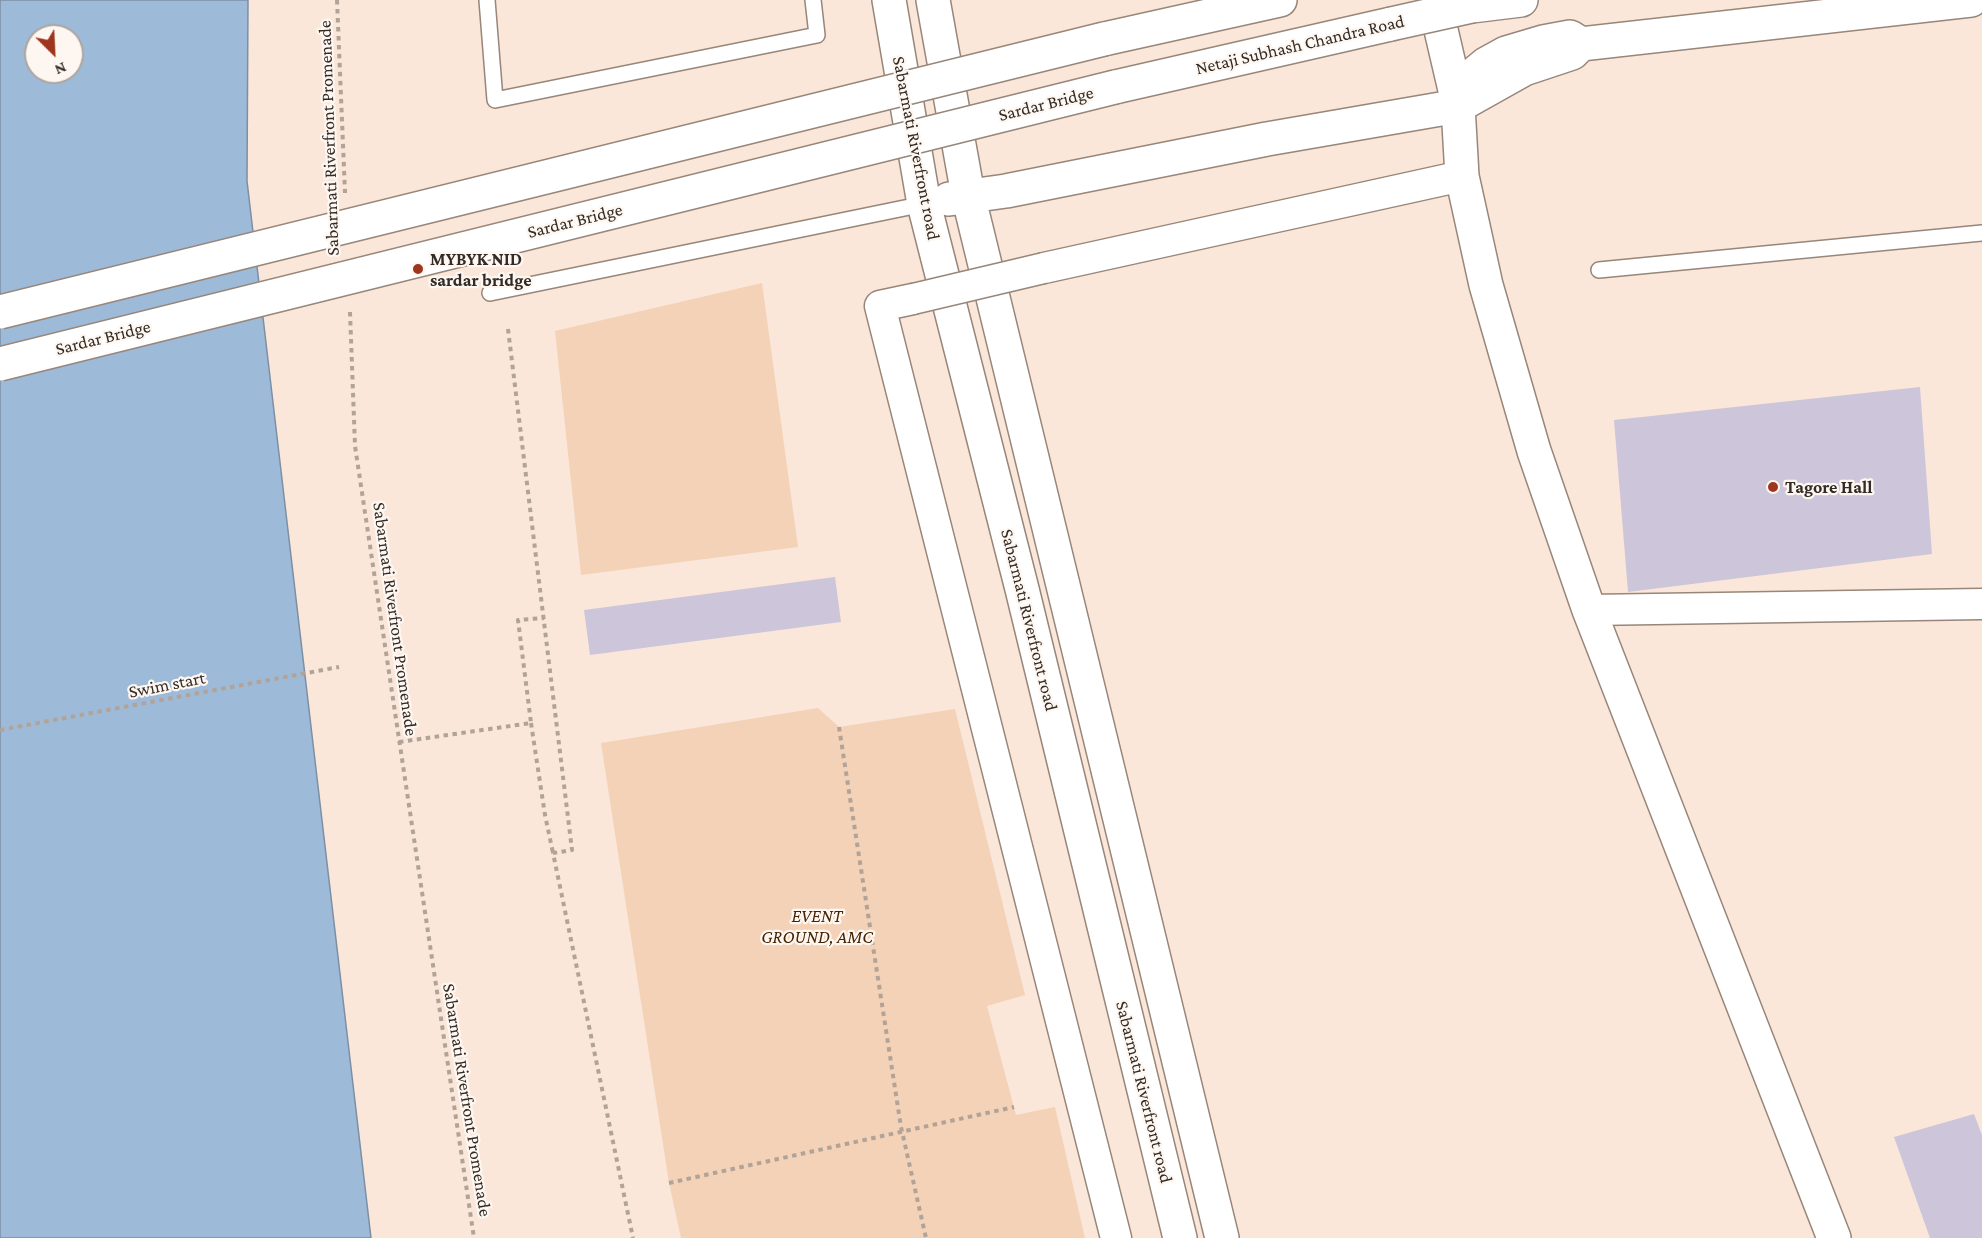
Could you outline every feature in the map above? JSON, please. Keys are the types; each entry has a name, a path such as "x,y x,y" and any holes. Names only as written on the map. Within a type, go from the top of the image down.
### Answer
{"street":[{"name":"Sabarmati Riverfront road","path":"889,0 924,204 1022,589 1180,1238"},
{"path":"933,0 968,195 1222,1238"},
{"path":"0,312 1104,39 1280,0"},
{"path":"1434,0 1457,98 1462,176 1486,285 1534,451 1589,610 1834,1238"},
{"name":"Netaji Subhash Chandra Road","path":"1115,87 1472,6 1521,0"},
{"path":"924,204 968,195 1006,191 1457,98 1524,69 1572,53 1581,44 1971,0"},
{"name":"Sardar Bridge","path":"0,364 1115,87"},
{"path":"1116,1238 880,306 1462,176"},
{"path":"1589,610 1982,604"}],"lane":[{"path":"487,0 495,100 818,35 813,0"},
{"path":"490,293 924,204"},
{"path":"1599,270 1982,233"}],"path":[{"name":"Sabarmati Riverfront Promenade","path":"337,0 345,200"},
{"name":"Sabarmati Riverfront Promenade","path":"350,305 355,446 474,1238"},
{"path":"508,329 572,850 552,853"},
{"path":"544,618 518,620 544,815 633,1238"},
{"name":"Swim start","path":"0,730 339,667"},
{"path":"399,741 531,723"},
{"path":"839,727 901,1127 926,1238"},
{"path":"669,1183 1014,1107"}],"green space":[{"path":"762,283 798,547 581,575 555,331"},
{"name":"EVENT GROUND, AMC","path":"818,708 839,727 955,709 1025,995 987,1006 1016,1115 1055,1107 1085,1238 681,1238 669,1183 601,743"}],"water":[{"path":"0,0 248,0 247,181 371,1238 0,1238"}],"building":[{"name":"Tagore Hall","path":"1920,387 1932,554 1628,592 1614,420"},
{"path":"835,577 841,622 590,655 584,610"},
{"path":"1974,1114 1982,1135 1982,1238 1930,1238 1894,1137"}],"place":[{"name":"MYBYK NID sardar bridge","path":"418,269"},
{"name":"Tagore Hall","path":"1773,487"}]}
